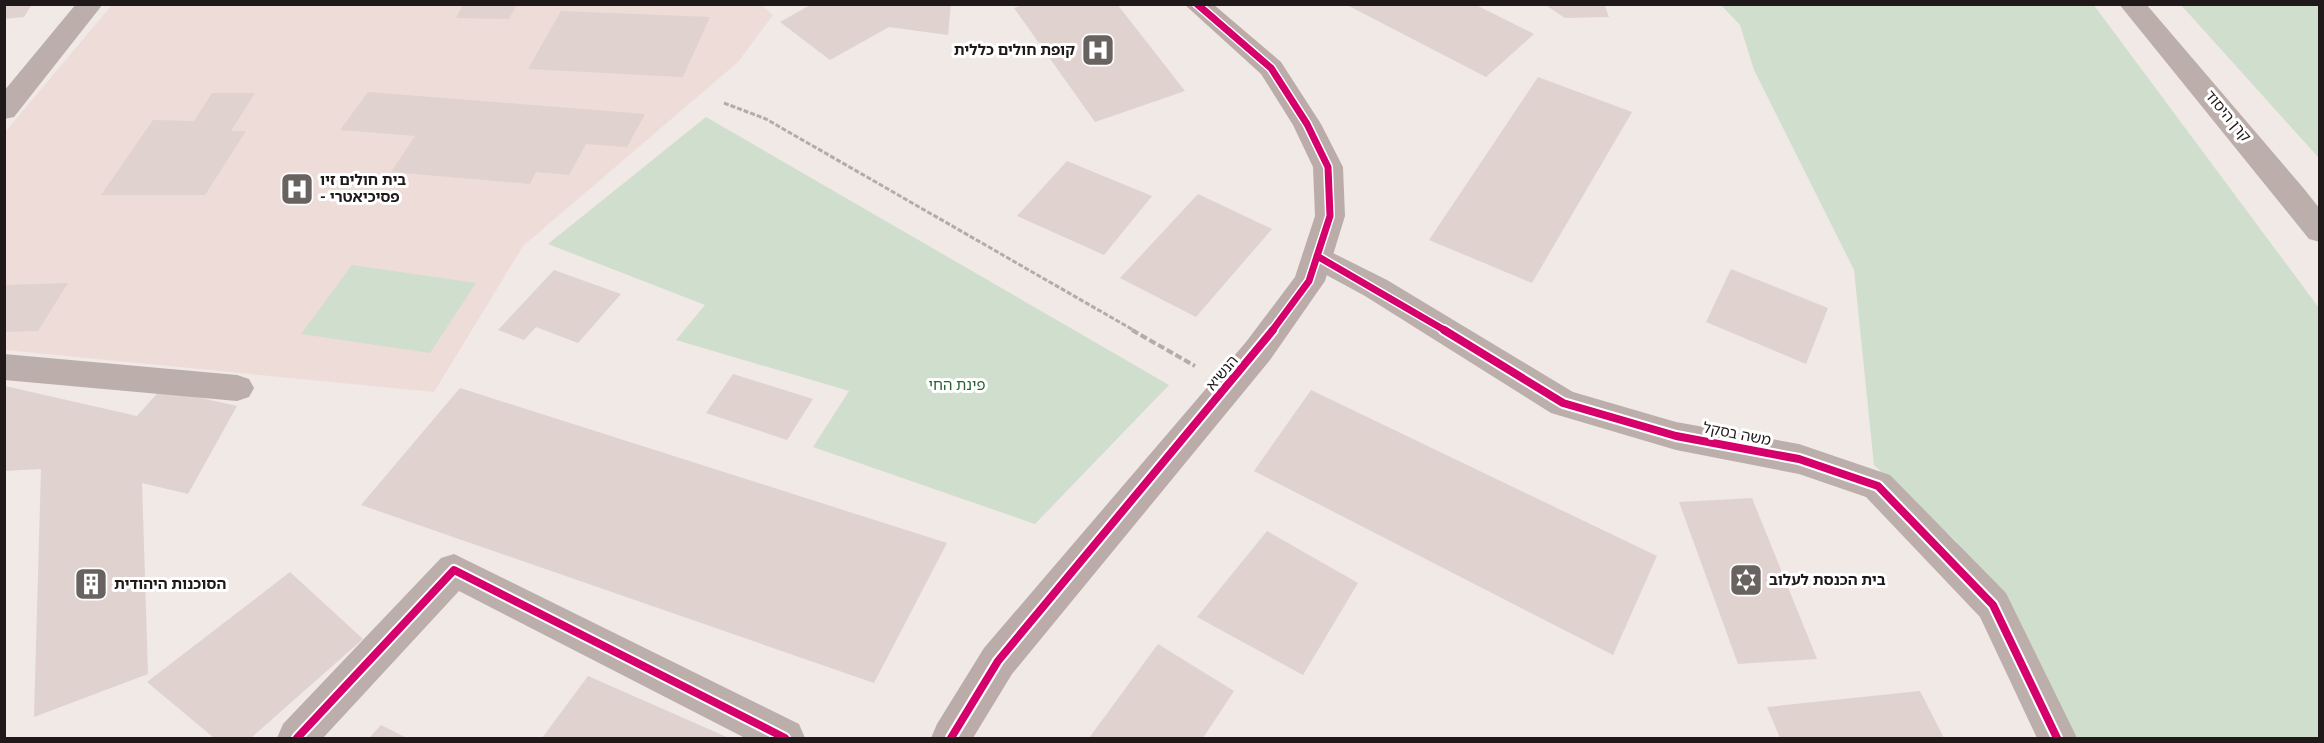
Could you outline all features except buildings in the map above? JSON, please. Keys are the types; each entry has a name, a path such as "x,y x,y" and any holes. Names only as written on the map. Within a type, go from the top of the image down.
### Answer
{"street":[{"path":"4,110 90,4"},
{"name":"הנשיא","path":"951,738 998,661 1229,386 1309,281 1330,216 1328,167 1307,124 1271,68 1197,4"},
{"name":"קרן היסוד","path":"2133,4 2295,198 2319,231"},
{"name":"משה בסקל","path":"1317,256 1376,288 1563,403 1676,436 1799,459 1878,486 1993,606 2057,738"},
{"path":"4,367 237,388"},
{"path":"297,738 454,570 785,738"}],"path":[{"path":"724,103 766,119 1229,386"}],"shaded area":[{"name":"בית חולים זיו - פסיכיאטרי","path":"760,4 773,15 738,62 523,246 434,392 5,350 5,132 112,5"}],"green space":[{"path":"2093,4 2319,308 2319,738 2064,738 2007,629 1956,541 1874,465 1854,270 1754,70 1740,25 1721,5"},
{"path":"2181,5 2319,5 2319,158"},
{"name":"פינת החי","path":"706,117 1169,385 1035,524 813,447 849,391 676,340 705,305 548,244"},
{"path":"352,265 476,283 430,353 301,334"}],"cycle path":[{"path":"951,738 998,661 1258,351 1309,281 1330,216 1328,167 1307,124 1271,68 1197,4"},
{"path":"1317,256 1376,288 1563,403 1676,436 1799,459 1878,486 1993,605 2057,738"},
{"path":"297,738 454,570 785,738"}],"place":[{"name":"קופת חולים כללית","path":"1098,50"},
{"name":"בית חולים זיו - פסיכיאטרי","path":"297,189"},
{"name":"בית הכנסת לעלוב","path":"1746,580"},
{"name":"הסוכנות היהודית","path":"91,584"}]}
